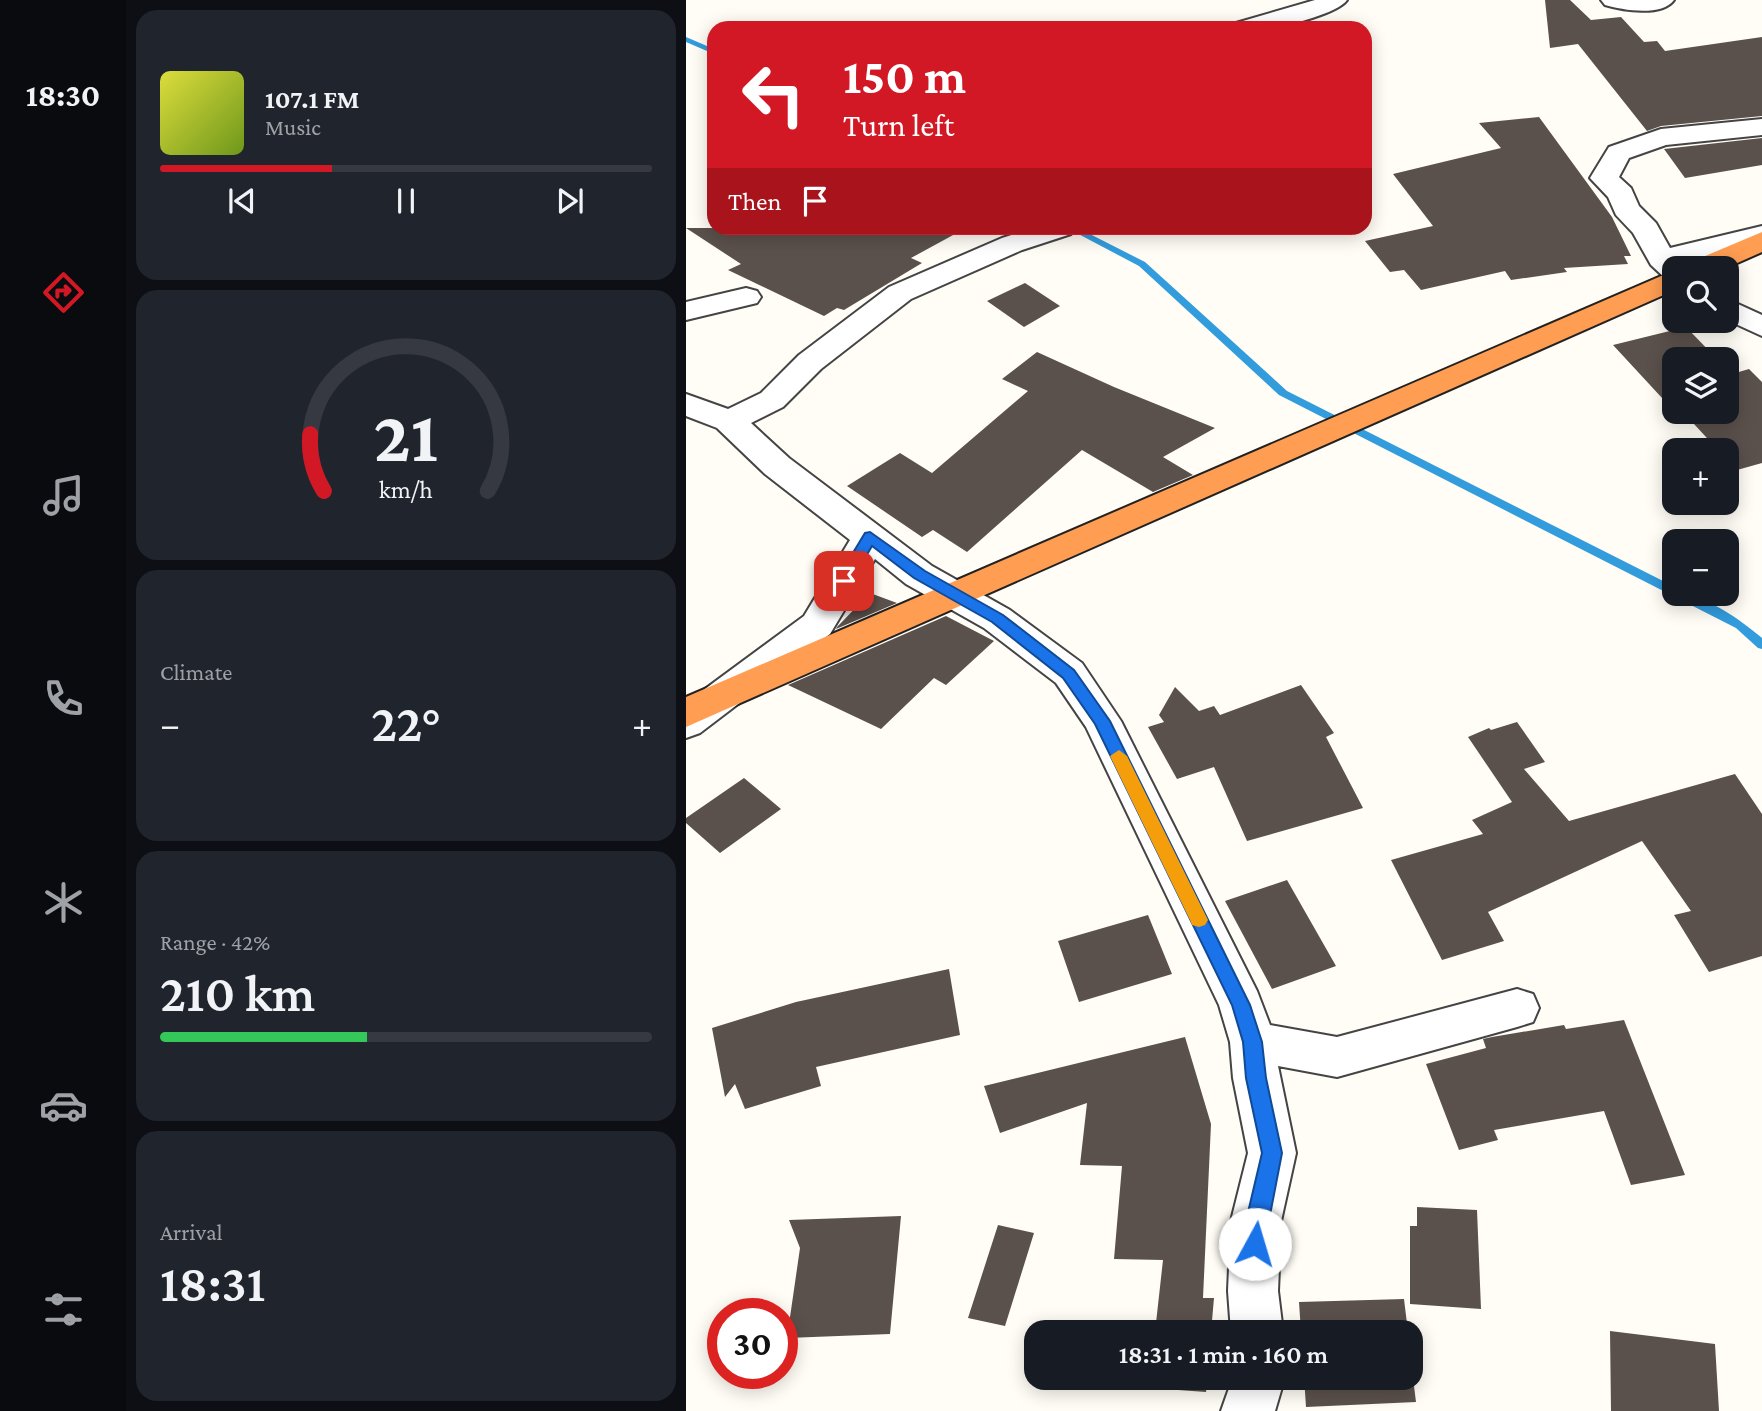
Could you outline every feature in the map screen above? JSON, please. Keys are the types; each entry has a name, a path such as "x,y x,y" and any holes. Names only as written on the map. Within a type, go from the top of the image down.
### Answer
{"highway":[{"path":"1728,256 1762,241"},
{"path":"686,713 1662,274"}],"street":[{"path":"1270,21 1335,0"},
{"path":"1613,0 1654,3 1662,0"},
{"path":"1662,256 1646,229 1626,209 1620,194 1604,178 1619,153 1661,137 1762,127"},
{"path":"729,421 772,400 810,362 900,293 1012,244 1046,235"},
{"path":"1707,256 1762,235"},
{"path":"686,311 746,297"},
{"path":"1739,315 1762,327"},
{"path":"686,404 729,421 777,466 919,575 997,619 1069,674 1102,721 1241,1005 1253,1042 1256,1078 1272,1153 1256,1221 1253,1291 1255,1320"},
{"path":"686,723 817,625 870,537"},
{"path":"1253,1042 1337,1057 1517,1008"},
{"path":"1248,1411 1255,1390"}],"building":[{"path":"1545,0 1570,0 1591,20 1621,17 1644,42 1657,41 1665,51 1762,37 1762,116 1661,126 1647,131 1578,44 1550,48"},
{"path":"1539,117 1612,217 1631,256 1624,256 1628,264 1564,268 1567,272 1511,280 1505,271 1421,290 1404,270 1390,272 1365,241 1433,226 1393,174 1501,148 1479,123"},
{"path":"1762,138 1762,165 1685,178 1664,149"},
{"path":"686,228 707,228 707,235 953,235 911,258 922,263 844,310 837,308 824,316 728,270 741,264"},
{"path":"1025,283 1060,306 1024,327 987,301"},
{"path":"1662,333 1692,333 1705,347 1662,347 1662,398 1613,345"},
{"path":"1037,352 1215,428 1163,457 1193,475 1153,492 1082,450 967,552 933,530 922,537 847,486 900,453 932,473 1028,391 1002,379"},
{"path":"1749,369 1762,382 1762,463 1739,469 1739,438 1707,438 1694,424 1739,424 1739,372"},
{"path":"870,593 897,603 836,629 837,627"},
{"path":"946,616 994,641 946,685 934,678 881,729 788,685"},
{"path":"1301,685 1334,733 1326,737 1363,808 1247,841 1214,767 1177,779 1148,727 1164,722 1159,715 1175,687 1199,711 1214,706 1220,715"},
{"path":"1517,722 1545,762 1524,769 1569,821 1735,774 1762,814 1762,956 1709,972 1674,915 1691,911 1642,841 1488,912 1504,941 1442,960 1391,860 1483,834 1472,820 1512,802 1468,737 1489,728 1491,730"},
{"path":"744,778 781,809 720,853 686,823 686,818"},
{"path":"1287,880 1336,966 1272,989 1225,901"},
{"path":"1148,915 1172,974 1079,1002 1058,941"},
{"path":"949,969 960,1035 816,1067 821,1086 745,1109 735,1084 725,1097 712,1028 796,1002"},
{"path":"1624,1020 1685,1175 1631,1185 1604,1111 1494,1130 1498,1140 1459,1150 1426,1064 1486,1048 1483,1039 1564,1025 1566,1029"},
{"path":"1185,1037 1211,1124 1203,1298 1214,1298 1212,1320 1156,1320 1163,1260 1114,1259 1122,1166 1080,1165 1087,1103 1000,1133 984,1086"},
{"path":"1417,1207 1477,1210 1481,1309 1410,1304 1410,1226 1417,1226"},
{"path":"901,1216 890,1334 798,1338 798,1298 793,1298 800,1248 789,1220"},
{"path":"998,1225 1034,1233 1005,1326 968,1318"},
{"path":"1404,1299 1407,1320 1300,1320 1299,1302"},
{"path":"1610,1331 1715,1344 1719,1411 1611,1411"},
{"path":"1305,1390 1414,1390 1416,1402 1306,1407"}],"waterway":[{"path":"686,39 707,49"},
{"path":"1086,235 1142,264 1283,393 1662,585"},
{"path":"1703,606 1740,625 1762,645"}],"slow traffic":[{"path":"1119,756 1199,920"}],"route":[{"path":"844,581 870,537 919,575 997,619 1069,674 1102,721 1241,1005 1253,1042 1256,1078 1272,1153 1256,1221 1255,1244"}]}
